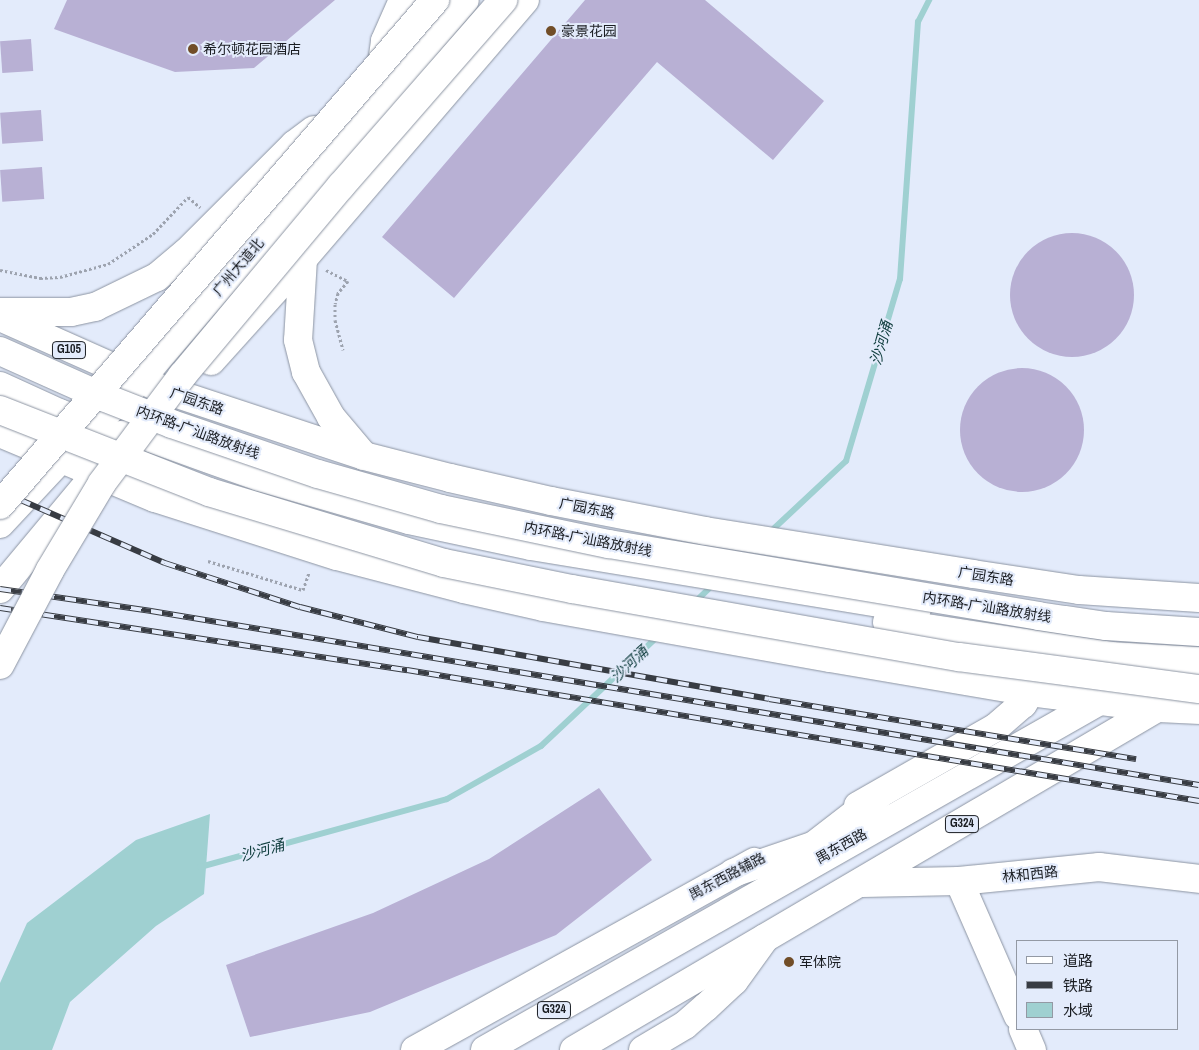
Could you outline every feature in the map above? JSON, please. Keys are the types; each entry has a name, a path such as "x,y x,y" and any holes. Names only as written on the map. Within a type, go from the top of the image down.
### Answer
{"main road":[{"path":"0,312 70,312 96,307 132,291 157,277 186,253 294,145 319,126 377,102 385,41 402,0"},
{"name":"广州大道北","path":"0,505 435,0"},
{"name":"广州大道北","path":"0,524 73,461 128,441 377,102 465,0"},
{"name":"广州大道北","path":"0,665 46,577 97,492 182,376 341,186 503,0"},
{"name":"广州大道北","path":"0,589 95,426 114,406 162,393 303,258 525,0"},
{"path":"303,258 298,340 306,372 331,417 364,456"},
{"name":"广园东路","path":"0,318 162,393 364,456 551,501 705,530 1079,590 1190,598"},
{"name":"内环路-广汕路放射线","path":"0,350 87,390 172,424 318,474 440,508 609,544 1038,616 1106,626 1199,632"},
{"path":"0,371 75,404 114,406"},
{"path":"0,386 58,414 95,426 120,424 162,393"},
{"path":"0,410 209,492 444,563 572,589 960,657 1196,660"},
{"path":"0,433 73,461 155,498 337,556 473,591 626,622 1030,692 1157,708 1199,710"},
{"path":"128,441 158,457 327,514 428,542 500,558 695,582 1196,660"},
{"path":"1190,598 1194,615 1196,660"},
{"name":"禺东西路","path":"485,1050 745,900 1099,701 1196,660"},
{"name":"G324","path":"574,1050 1157,708 1196,660"},
{"name":"禺东西路辅路","path":"415,1050 996,728 1024,704 1030,692"},
{"path":"745,900 879,794"},
{"path":"733,873 891,818"},
{"name":"林和西路","path":"861,883 959,881 1099,867 1199,879"},
{"path":"959,881 1016,1011"},
{"path":"643,1050 685,1025 706,1007 734,981 765,938"},
{"path":"666,945 691,982"},
{"path":"624,970 646,1007"},
{"path":"1023,1030 1032,1050"}],"path":[{"path":"0,270 40,278 60,277 108,264 153,234 188,197"},
{"path":"343,350 335,320 335,304 348,281"},
{"path":"208,561 303,590"}],"water":[{"path":"210,814 204,894 156,926 70,1002 52,1050 0,1050 0,983 27,923 136,840"}],"building":[{"name":"希尔顿花园酒店","path":"67,0 335,0 254,68 175,72 54,29"},
{"path":"585,0 705,0 824,101 773,160 657,62 454,298 382,237"},
{"path":"31,39 33,71 2,73 0,41"},
{"path":"41,110 43,141 2,144 0,113"},
{"path":"42,167 44,199 2,202 0,170"},
{"path":"1072,233 1096,238 1116,251 1129,271 1134,295 1129,319 1116,339 1096,352 1072,357 1048,352 1028,339 1015,319 1010,295 1015,271 1028,251 1048,238"},
{"path":"1022,368 1046,373 1066,386 1079,406 1084,430 1079,454 1066,474 1046,487 1022,492 998,487 978,474 965,454 960,430 965,406 978,386 998,373"},
{"path":"599,788 652,860 556,935 370,1012 250,1037 226,965 373,913 489,859"}],"waterway":[{"name":"沙河涌","path":"768,534 846,461 900,279 918,22 929,0"},
{"name":"沙河涌","path":"695,602 715,583"},
{"name":"沙河涌","path":"200,867 447,799 541,746 658,636"}],"railway":[{"path":"0,491 165,563 300,607 418,637 769,699 1136,759"},
{"path":"0,589 151,611 1199,785"},
{"path":"0,608 407,670 1199,801"}],"place":[{"name":"豪景花园","path":"551,31"},
{"name":"希尔顿花园酒店","path":"193,49"},
{"name":"军体院","path":"789,962"}]}
